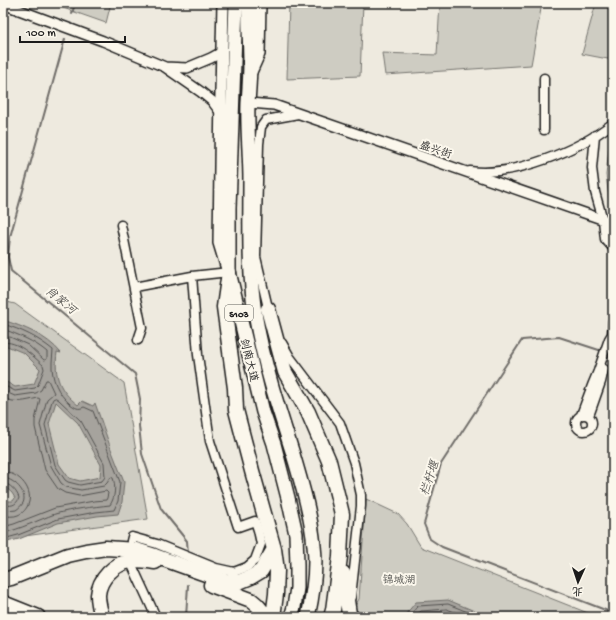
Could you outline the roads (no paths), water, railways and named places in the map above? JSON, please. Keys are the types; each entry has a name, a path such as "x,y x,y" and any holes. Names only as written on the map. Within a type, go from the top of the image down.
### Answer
{"highway":[{"name":"剑南大道","path":"236,3 229,208 229,272 263,412 274,444 296,534 297,588 291,617"},
{"name":"剑南大道","path":"249,3 250,74 248,103 250,261 256,317 261,344 308,507 315,547 312,595 308,617"},
{"path":"229,272 224,307 235,388 236,410 274,549 277,571 273,617"},
{"path":"268,308 285,372 308,412 329,461 342,514 340,557 331,617"},
{"path":"3,580 68,555 106,548 136,550 225,581 239,582 261,571 274,549"},
{"path":"340,557 349,614 352,617"},
{"path":"102,617 98,594 101,585 109,572 118,564 141,560 155,562 251,600 266,617"},
{"path":"3,603 38,617"}],"main road":[{"path":"223,3 219,243 229,272"},
{"path":"250,74 258,54 260,3"}],"street":[{"path":"3,4 104,41 165,68 201,92 212,101 220,113"},
{"path":"165,68 187,68 222,52"},
{"path":"544,78 544,130"},
{"name":"盛兴街","path":"248,103 274,105 458,169 475,172 506,170 525,166 579,145 613,123"},
{"path":"298,114 266,120 261,127 258,144 256,257 268,308 277,334 290,357 340,423 354,463 362,506 351,598 356,613 360,617"},
{"path":"595,135 592,168 593,180 603,220 605,239 613,248"},
{"path":"458,169 613,223"},
{"path":"121,225 142,328 138,340"},
{"path":"134,286 192,276 229,272"},
{"path":"131,541 132,537 157,544 216,568 234,572 247,567 255,560 261,544 255,521 238,527 210,441 198,355 192,276"},
{"path":"585,415 593,383 600,372 611,340 613,321"},
{"path":"131,563 156,617"}],"water":[{"path":"3,320 42,336 61,353 57,352 56,361 59,382 66,394 78,405 82,401 93,406 95,403 124,482 122,502 118,514 58,523 19,539 3,543 3,501 13,501 15,498 3,485 3,380 15,387 34,384 40,369 24,353 7,346 3,347","holes":["56,402 78,423 101,465 100,477 80,481 69,478 59,464 49,424"]},
{"name":"锦城湖","path":"448,600 489,617 404,617 416,602"}],"waterway":[{"name":"肖家河","path":"72,14 75,3"},
{"name":"肖家河","path":"65,39 10,237 8,257 11,271 135,374 140,399 139,426 142,454 161,509 187,541 188,553"},
{"name":"栏杆堰","path":"602,351 559,337 522,340 441,464 424,524 430,539 442,547 613,613"},
{"name":"栏杆堰","path":"606,352 613,355"},
{"name":"肖家河","path":"186,617 188,585"}]}
